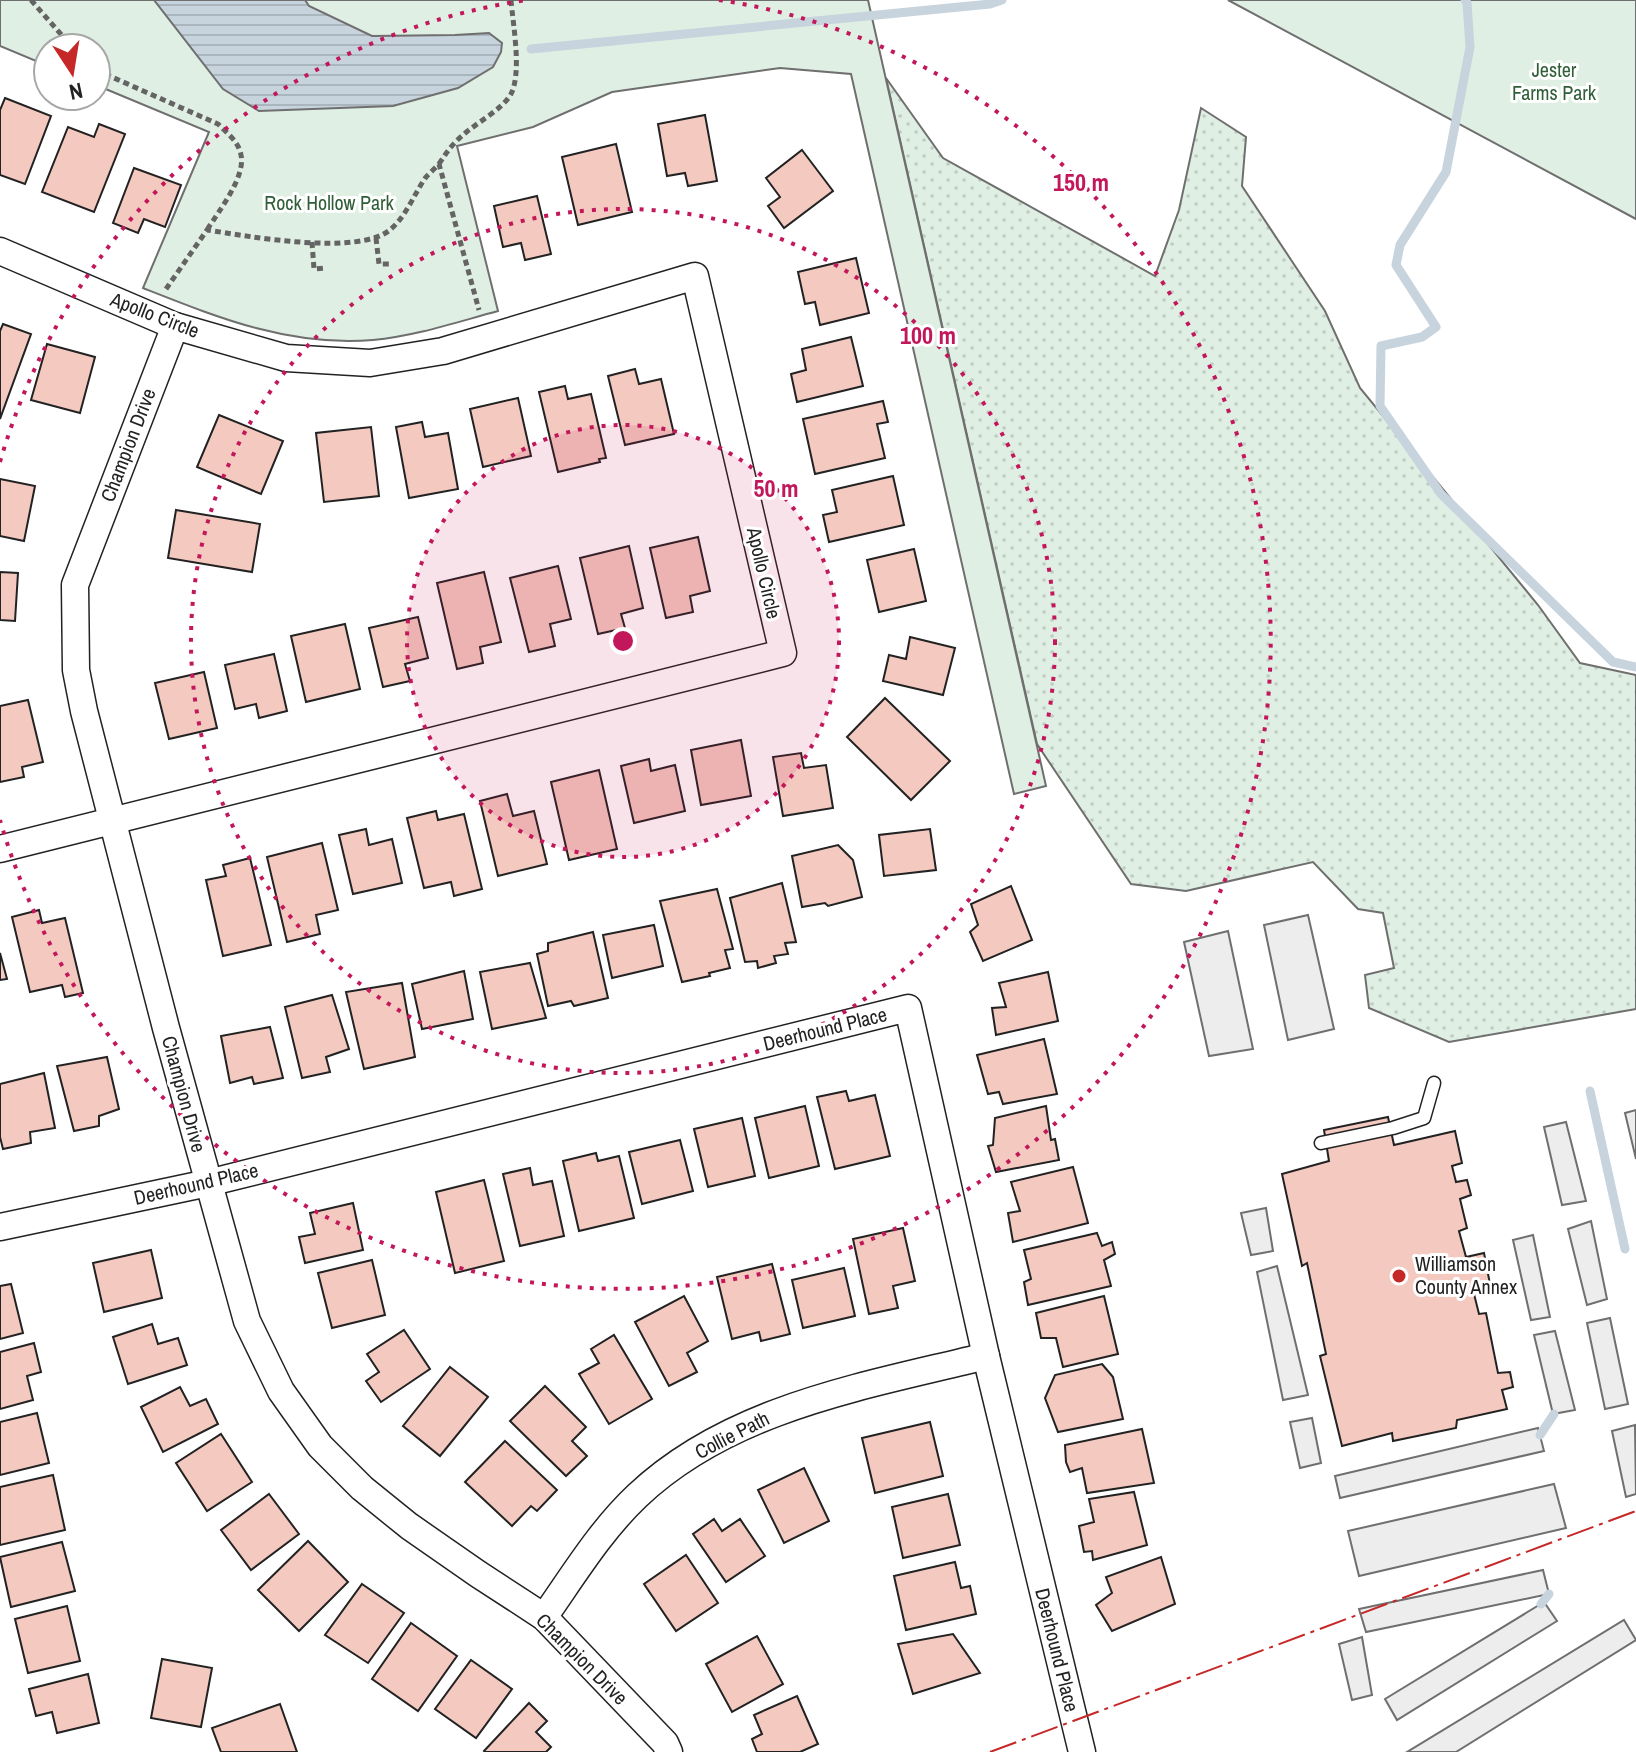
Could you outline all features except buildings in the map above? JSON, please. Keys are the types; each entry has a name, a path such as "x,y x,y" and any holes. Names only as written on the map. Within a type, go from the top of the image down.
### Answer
{"street":[{"name":"Apollo Circle","path":"0,251 175,326 286,358 370,363 443,351 695,276 783,653 0,849"},
{"name":"Champion Drive","path":"175,326 75,585 76,670 166,1028 247,1321 281,1391 320,1446 362,1488 409,1526 544,1617 665,1743 669,1752"},
{"name":"Deerhound Place","path":"0,1227 208,1183 908,1008 986,1356 1082,1752"},
{"name":"Collie Path","path":"544,1617 600,1537 637,1496 674,1466 726,1434 778,1412 838,1393 986,1356"}],"lane":[{"path":"1321,1143 1393,1128 1424,1118 1434,1083"}],"path":[{"path":"31,0 59,32"},
{"path":"207,230 286,241 352,242 376,238 391,229 447,150 511,94 517,67 511,0"},
{"path":"112,77 218,124 234,139 241,153 238,179 166,289"},
{"path":"439,164 479,310"},
{"path":"376,238 379,264 390,264"},
{"path":"312,242 314,269 326,268"}],"green space":[{"name":"Rock Hollow Park","path":"0,0 868,0 1046,786 1014,794 851,74 780,68 612,92 533,127 457,146 498,311 389,338 342,341 284,335 255,328 143,288 209,132 112,92 112,32 32,32 32,59 0,46"},
{"name":"Jester Farms Park","path":"1228,0 1636,0 1636,219"},
{"path":"886,78 943,158 1155,276 1179,210 1201,108 1246,137 1242,186 1325,311 1360,388 1538,605 1580,663 1636,675 1636,1009 1449,1042 1369,1008 1365,975 1394,968 1383,913 1358,909 1313,862 1186,891 1131,884 1037,744"}],"shaded area":[{"path":"154,0 305,0 309,6 372,36 489,33 502,43 501,52 493,67 458,88 393,106 259,111 223,89"},
{"path":"1308,915 1334,1029 1288,1040 1264,925"},
{"path":"1228,931 1253,1049 1209,1056 1184,942"},
{"path":"1636,1110 1636,1159 1625,1113"},
{"path":"1566,1122 1586,1201 1562,1205 1544,1127"},
{"path":"1266,1208 1273,1251 1251,1255 1241,1213"},
{"path":"1591,1221 1607,1299 1587,1305 1568,1229"},
{"path":"1533,1235 1550,1317 1531,1320 1513,1240"},
{"path":"1277,1266 1308,1395 1283,1400 1257,1272"},
{"path":"1610,1318 1628,1404 1605,1409 1587,1323"},
{"path":"1555,1331 1575,1410 1553,1414 1534,1335"},
{"path":"1312,1418 1321,1463 1300,1468 1290,1422"},
{"path":"1635,1425 1636,1494 1626,1497 1612,1431"},
{"path":"1538,1428 1544,1451 1340,1498 1335,1476"},
{"path":"1554,1484 1566,1528 1359,1576 1348,1531"},
{"path":"1543,1570 1549,1594 1366,1632 1359,1609"},
{"path":"1544,1602 1557,1621 1397,1720 1385,1699"},
{"path":"1624,1620 1636,1640 1456,1752 1407,1752"},
{"path":"1362,1637 1372,1695 1352,1700 1339,1644"}],"waterway":[{"path":"531,49 990,4 1002,0"},
{"path":"1465,0 1470,47 1446,172 1400,245 1396,265 1436,327 1422,337 1381,346 1380,406 1441,494 1613,662 1636,667"},
{"path":"1590,1091 1625,1249"},
{"path":"1540,1435 1554,1414"},
{"path":"1541,1604 1549,1594"}],"power":[{"path":"990,1752 1636,1511"}],"place":[{"name":"Williamson County Annex","path":"1399,1276"}]}
